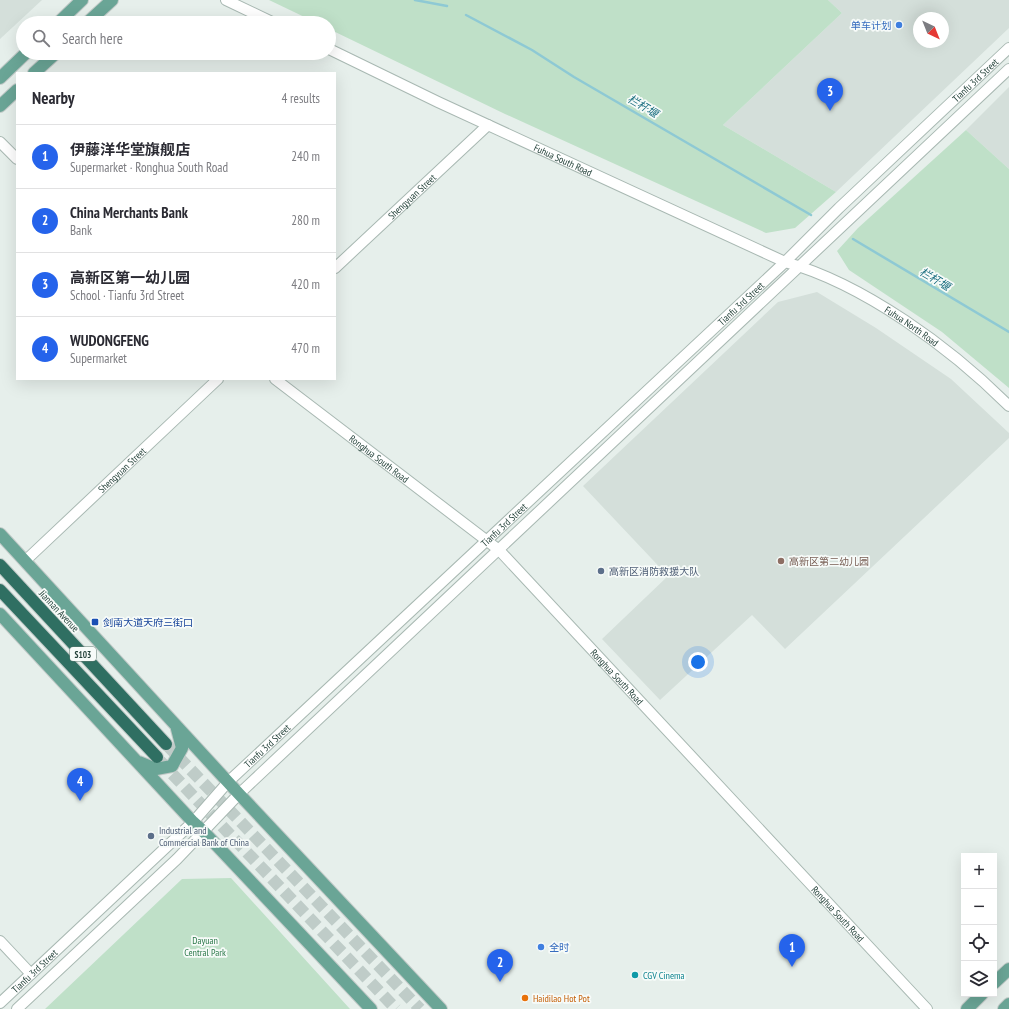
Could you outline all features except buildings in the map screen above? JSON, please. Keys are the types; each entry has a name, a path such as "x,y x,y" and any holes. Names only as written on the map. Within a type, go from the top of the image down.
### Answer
{"highway":[{"name":"Jiannan Avenue","path":"0,565 166,744"},
{"name":"S103","path":"0,590 157,757"}],"main road":[{"path":"65,16 82,0"},
{"path":"95,16 112,0"},
{"path":"0,78 19,60"},
{"path":"35,72 48,60"},
{"path":"0,106 16,91"},
{"path":"0,534 239,794 441,1009"},
{"path":"0,614 193,822 371,1009"},
{"path":"136,761 156,769 172,766 182,748 177,726"},
{"path":"997,980 1009,969"},
{"path":"966,1009 979,997"},
{"path":"1004,1009 1009,1004"}],"street":[{"path":"226,0 259,16"},
{"name":"Tianfu 3rd Street","path":"0,1003 193,822 228,782 785,262 838,208 1009,48"},
{"name":"Fuhua South Road","path":"336,52 488,125 785,262 800,266"},
{"name":"Tianfu 3rd Street","path":"17,1009 177,860 239,794 1009,69"},
{"name":"Shengyuan Street","path":"336,267 488,125"},
{"path":"0,142 16,158"},
{"name":"Fuhua North Road","path":"800,266 854,289 922,333 971,371 1009,406"},
{"name":"Shengyuan Street","path":"25,561 217,380"},
{"name":"Ronghua South Road","path":"276,380 498,550 927,1009"},
{"path":"0,941 31,974"}],"shaded area":[{"path":"0,0 42,0 25,16 16,16 16,24 0,39"},
{"path":"828,0 1009,0 1009,28 836,192 723,125 842,13"},
{"path":"1009,87 1009,169 966,130"},
{"path":"817,292 876,328 951,379 1009,433 1009,438 785,649 752,615 660,700 602,639 668,576 583,486 778,302"}],"green space":[{"path":"269,0 828,0 842,13 723,125 836,192 795,228 766,233 505,114 336,32 336,16 302,16"},
{"path":"966,130 1009,169 1009,388 942,332 849,270 837,251 858,228"},
{"name":"Dayuan Central Park","path":"231,878 350,1009 45,1009 182,879"}],"waterway":[{"name":"栏杆堰","path":"415,0 447,6"},
{"name":"栏杆堰","path":"466,15 532,50 574,77 811,215"},
{"name":"栏杆堰","path":"853,239 1009,332"}],"tunnel":[{"path":"166,744 420,1009"},
{"path":"160,761 396,1009"}],"place":[{"name":"单车计划","path":"899,25"},
{"name":"高新区第一幼儿园","path":"830,111"},
{"name":"高新区第二幼儿园","path":"781,561"},
{"name":"高新区消防救援大队","path":"601,571"},
{"name":"剑南大道天府三街口","path":"95,622"},
{"name":"WUDONGFENG","path":"80,801"},
{"name":"Industrial and Commercial Bank of China","path":"151,836"},
{"name":"全时","path":"541,947"},
{"name":"伊藤洋华堂旗舰店","path":"792,967"},
{"name":"CGV Cinema","path":"635,975"},
{"name":"China Merchants Bank","path":"500,982"},
{"name":"Haidilao Hot Pot","path":"525,998"}]}
